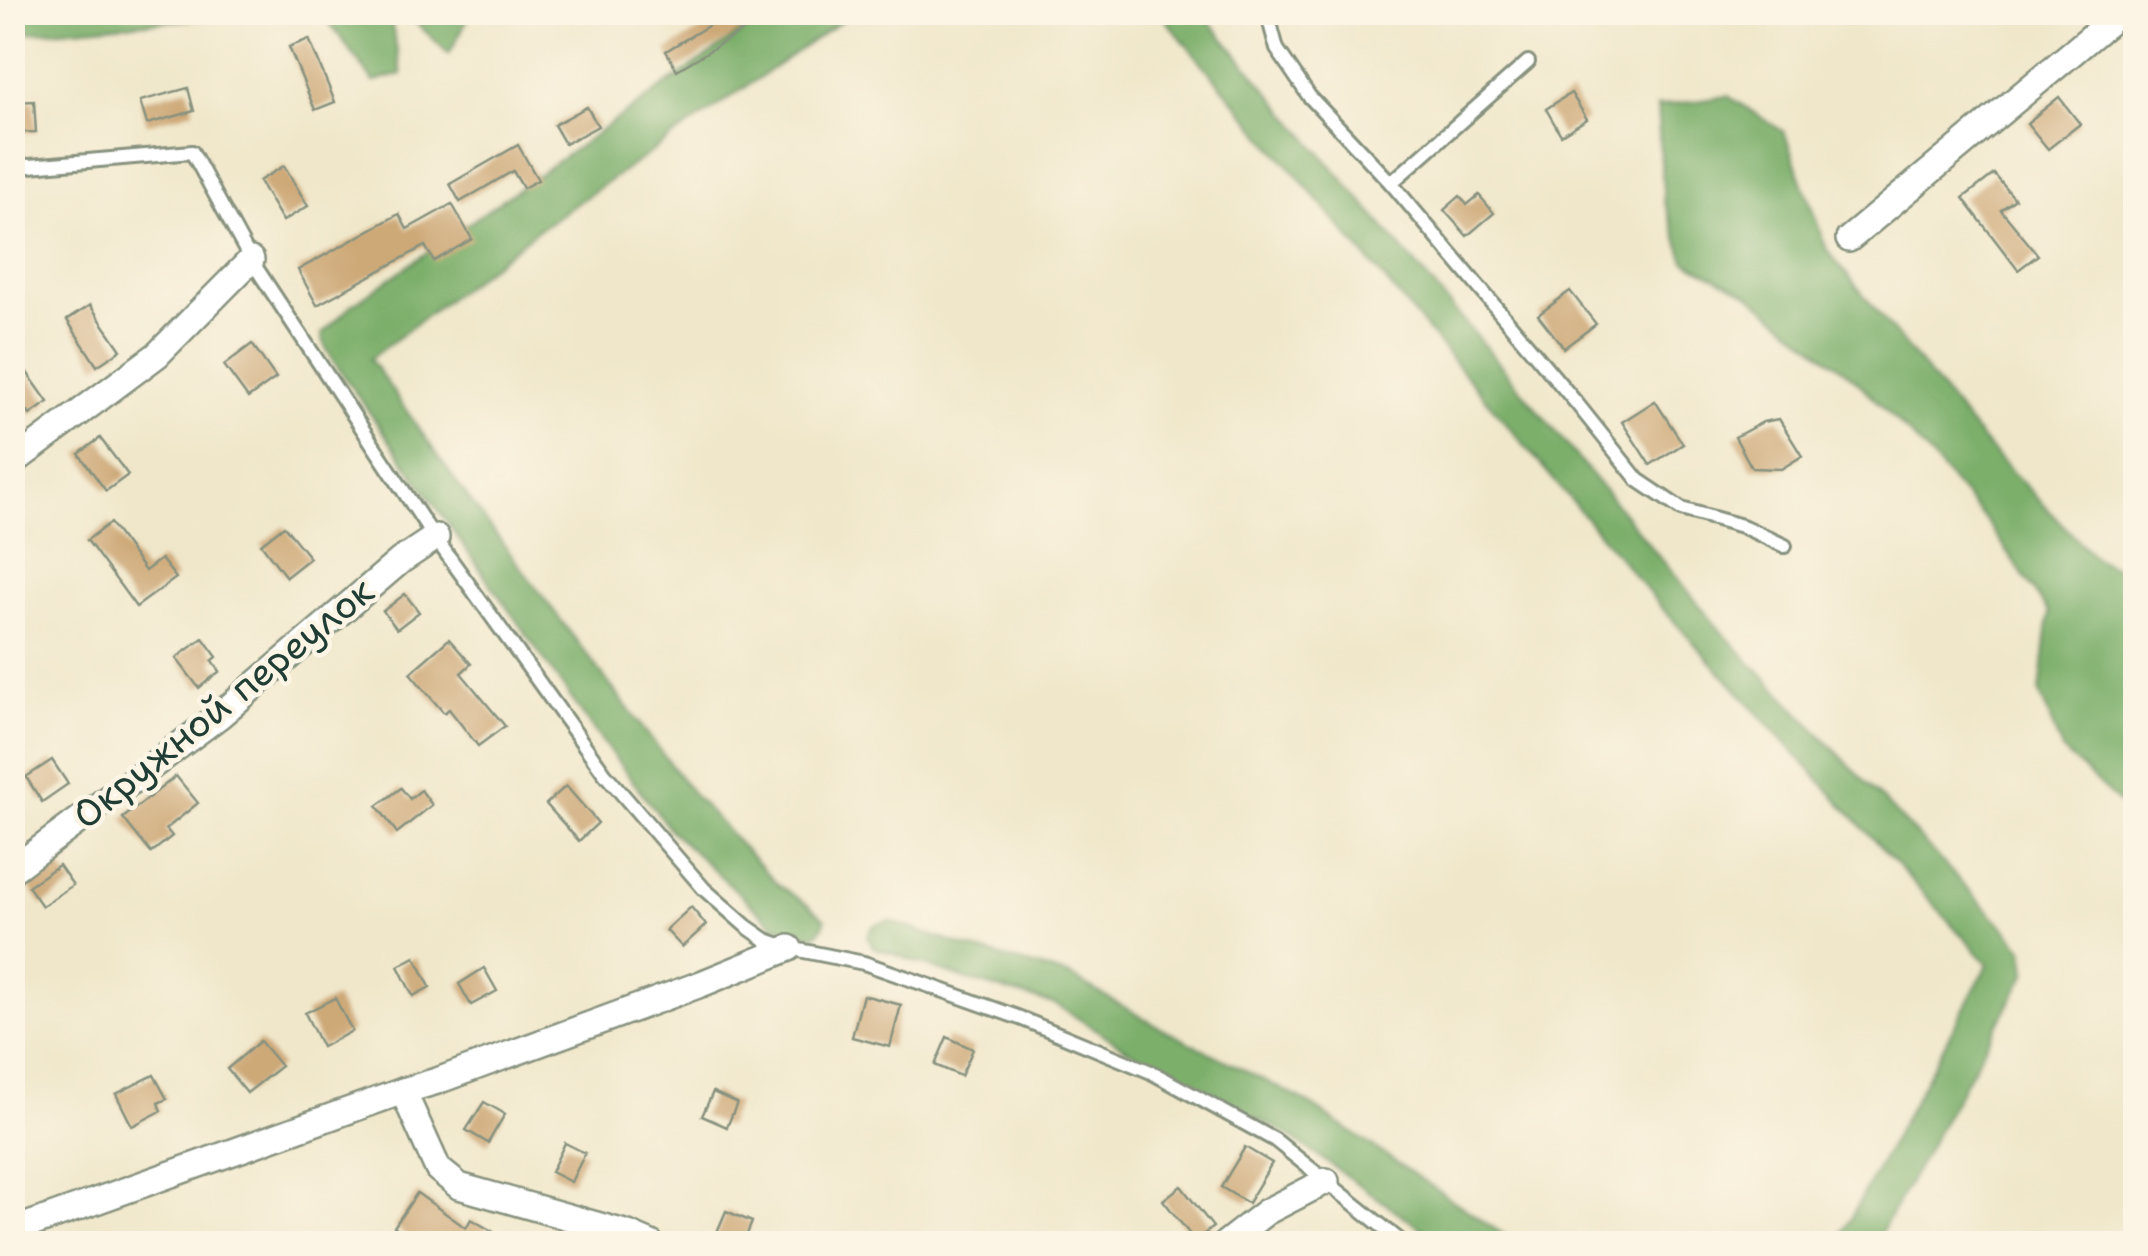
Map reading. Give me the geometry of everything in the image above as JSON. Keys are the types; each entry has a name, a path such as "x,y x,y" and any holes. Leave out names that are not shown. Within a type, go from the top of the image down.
{"street":[{"path":"1848,239 2121,12"},
{"path":"12,463 157,355 251,260"},
{"name":"Окружной переулок","path":"12,870 219,716 386,572 436,537"},
{"path":"12,1231 437,1081 789,948"},
{"path":"404,1091 438,1169 459,1186 628,1234 650,1244"},
{"path":"1226,1244 1266,1212 1326,1181"}],"lane":[{"path":"1267,12 1277,49 1309,96 1391,184 1638,480 1681,509 1742,526 1785,546"},
{"path":"1391,184 1528,62"},
{"path":"12,165 192,152 251,260 333,387 605,774 704,889 746,926 766,940 789,948 864,963 1020,1018 1150,1072 1275,1140 1404,1244"}],"green space":[{"path":"13,12 266,12 266,13 13,34"},
{"path":"322,13 389,13 402,74 374,82"},
{"path":"406,13 471,13 449,54"},
{"path":"769,13 853,13 535,232 370,359 459,486 692,793 778,885 825,919 816,935 775,926 671,831 595,732 334,362 322,334 352,305"},
{"path":"1160,13 1202,13 1721,631 2024,950 2027,972 1875,1243 1837,1243 1988,964 1661,607"},
{"path":"1728,96 1784,132 1827,250 1987,446 2095,558 2135,578 2135,818 2062,750 2040,693 2049,613 1987,522 1924,449 1856,380 1748,294 1685,261 1664,201 1657,107"},
{"path":"890,921 1070,976 1161,1028 1305,1101 1516,1243 1442,1243 1285,1133 1136,1055 1057,1005 873,947 867,936 874,925"}],"building":[{"path":"731,12 774,12 677,70 666,51"},
{"path":"309,39 335,102 315,110 289,47"},
{"path":"188,88 194,111 147,124 140,101"},
{"path":"1571,93 1587,119 1561,135 1546,109"},
{"path":"2059,97 2080,124 2048,149 2027,123"},
{"path":"34,101 36,132 12,133 12,102"},
{"path":"587,107 598,126 565,144 554,125"},
{"path":"518,145 538,180 523,188 513,171 460,202 450,184"},
{"path":"284,166 308,206 283,221 259,181"},
{"path":"1994,174 2015,199 2001,210 2038,255 2018,270 1963,198"},
{"path":"1479,195 1494,213 1467,236 1444,210 1460,196 1467,205"},
{"path":"452,204 472,239 434,261 425,246 317,305 298,270 399,214 407,229"},
{"path":"1570,291 1596,324 1564,348 1538,315"},
{"path":"90,305 121,350 97,366 67,320"},
{"path":"252,344 276,378 248,398 224,365"},
{"path":"24,368 48,402 30,415 12,389 12,376"},
{"path":"1655,401 1683,444 1650,465 1622,422"},
{"path":"1779,419 1802,456 1781,469 1752,468 1735,437 1763,422"},
{"path":"100,438 128,475 106,491 79,454"},
{"path":"110,523 145,571 161,559 176,578 136,607 87,540"},
{"path":"284,526 310,558 286,577 261,544"},
{"path":"405,594 419,612 397,629 383,611"},
{"path":"203,638 217,657 212,661 220,671 199,688 176,658"},
{"path":"449,639 471,664 461,673 505,726 478,746 449,709 444,713 410,673"},
{"path":"52,760 68,784 42,802 26,777"},
{"path":"176,776 198,803 166,829 172,836 151,853 123,818"},
{"path":"566,786 598,823 579,841 546,804"},
{"path":"401,788 410,799 421,790 432,805 397,833 377,806"},
{"path":"59,865 73,885 42,906 28,886"},
{"path":"691,907 706,925 682,947 666,930"},
{"path":"415,957 430,987 413,996 398,966"},
{"path":"484,968 497,991 471,1005 459,984"},
{"path":"863,995 901,1005 890,1047 852,1037"},
{"path":"335,998 352,1031 322,1047 305,1013"},
{"path":"947,1037 973,1049 961,1076 935,1065"},
{"path":"260,1041 281,1066 247,1093 227,1069"},
{"path":"154,1075 167,1099 158,1103 161,1111 132,1126 116,1094"},
{"path":"713,1092 737,1103 727,1127 702,1116"},
{"path":"484,1102 505,1114 488,1143 466,1130"},
{"path":"565,1143 585,1153 571,1182 551,1172"},
{"path":"1245,1147 1272,1163 1248,1203 1221,1187"},
{"path":"1181,1186 1213,1227 1195,1241 1163,1200"},
{"path":"417,1193 466,1228 471,1219 514,1244 418,1244 394,1227"},
{"path":"726,1211 752,1222 743,1244 712,1244"}]}
